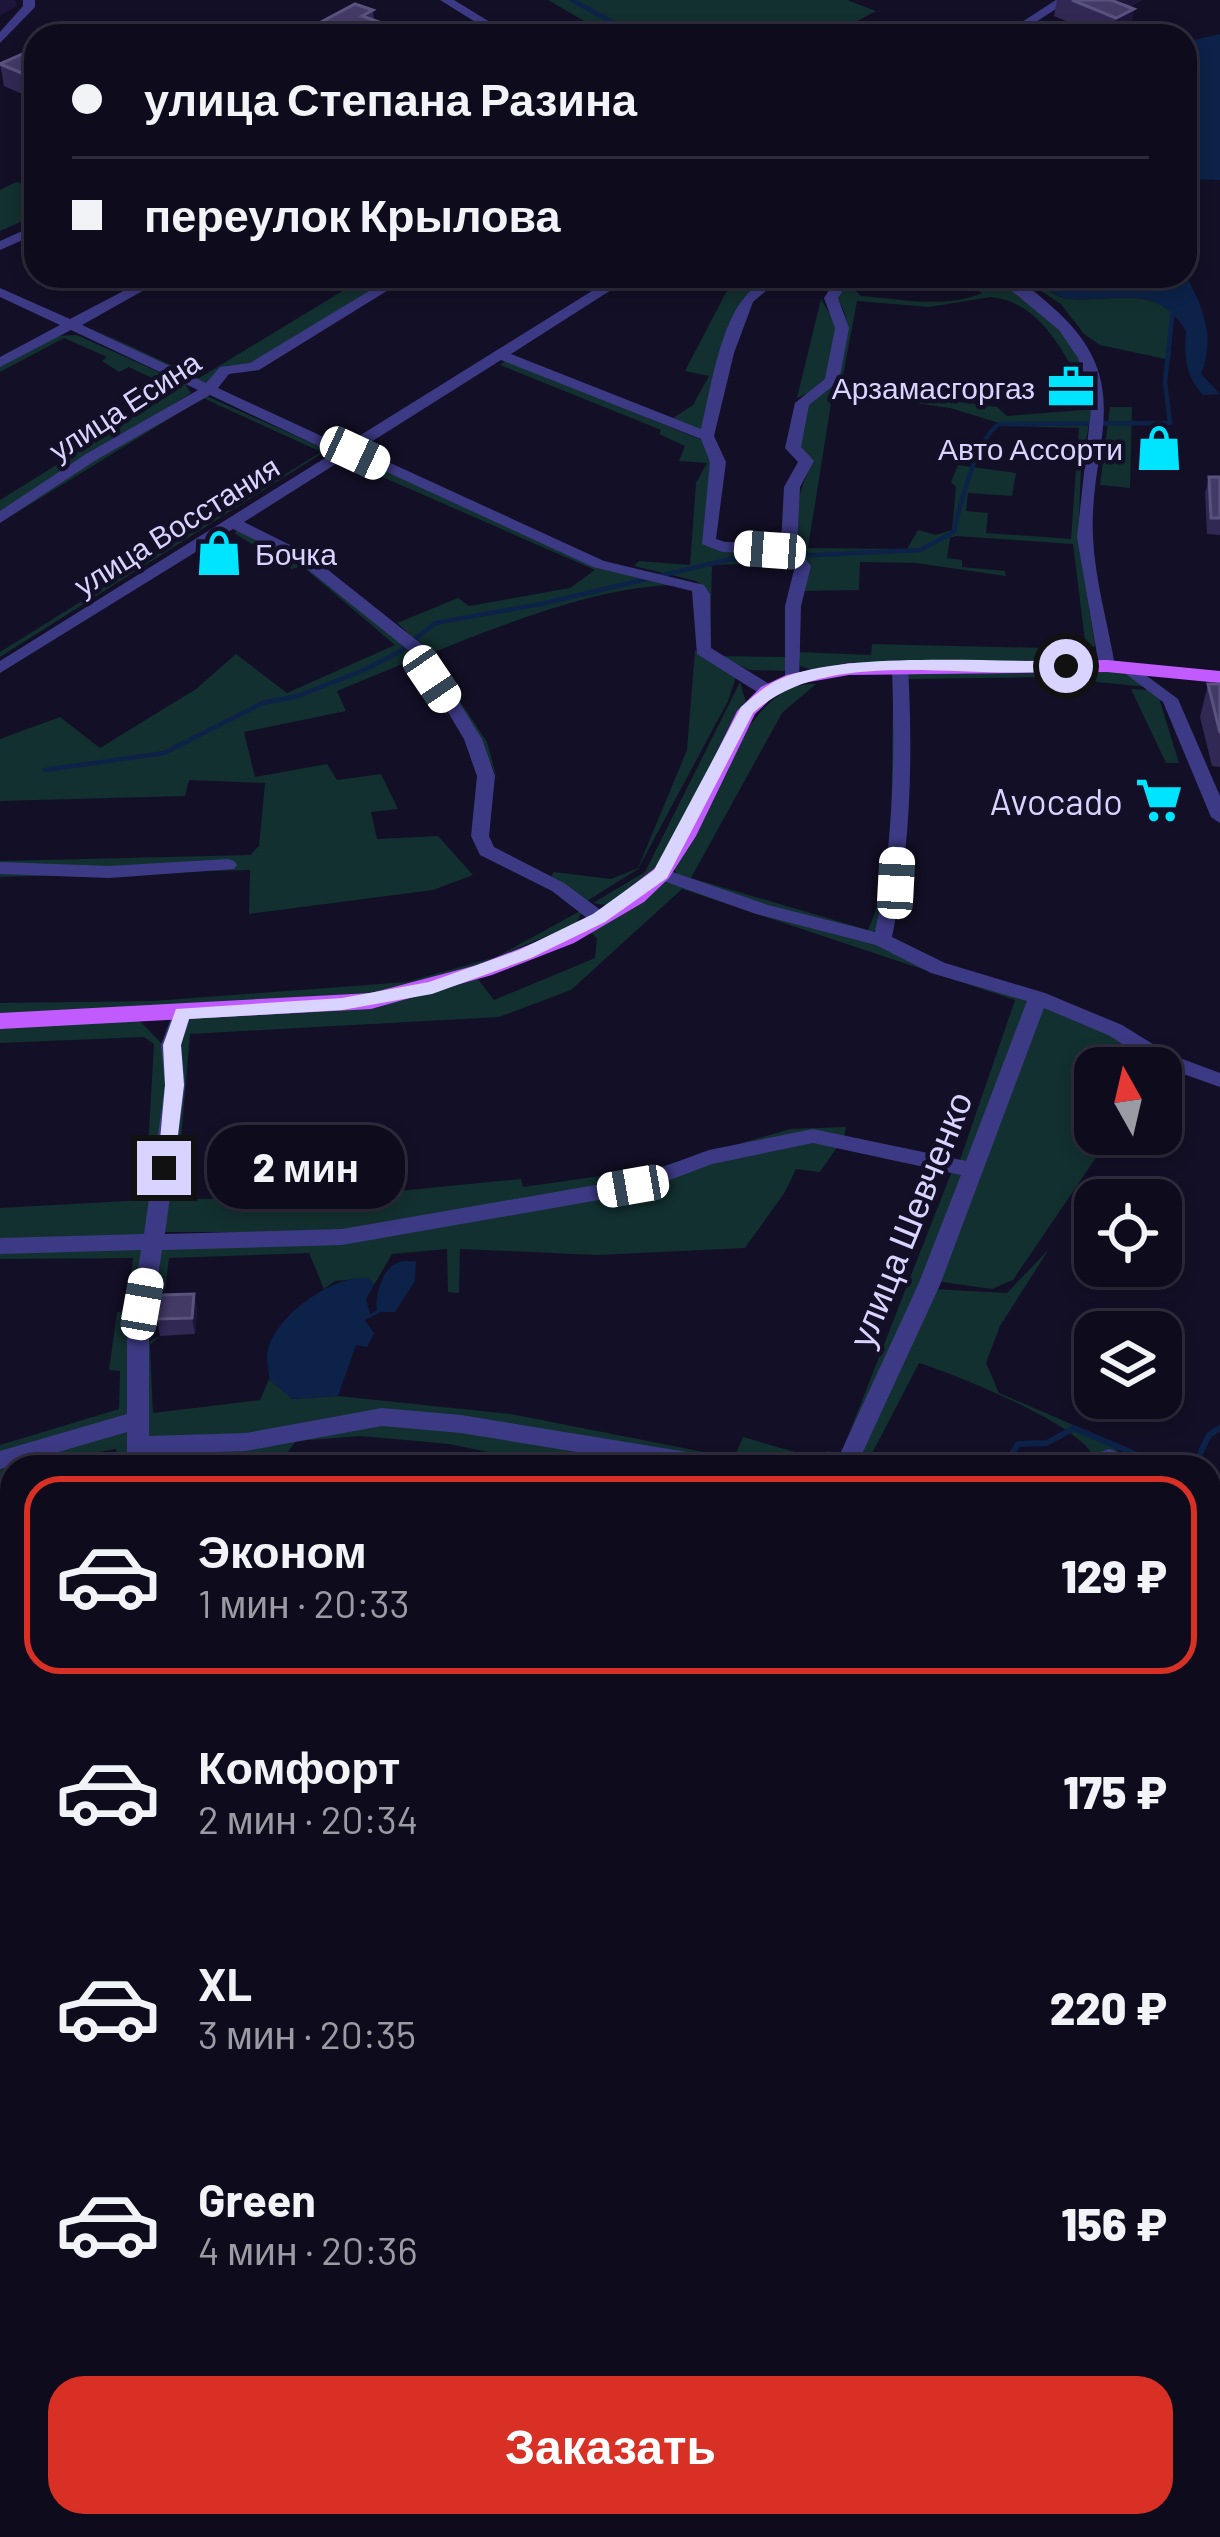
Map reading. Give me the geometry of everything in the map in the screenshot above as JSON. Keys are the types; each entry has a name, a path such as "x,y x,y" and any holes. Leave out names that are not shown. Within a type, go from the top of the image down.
{"main road":[{"path":"0,1021 312,1007 432,988 525,954 599,918 661,874 678,849 734,732 768,691 794,679 849,669 900,667 1118,666 1220,677"}],"street":[{"path":"0,40 29,7 29,0"},
{"path":"446,0 487,24"},
{"path":"1025,24 1064,0"},
{"path":"0,363 140,288"},
{"name":"улица Есина","path":"0,518 91,457 207,391 226,370 254,367 384,288"},
{"name":"улица Восстания","path":"0,668 607,288"},
{"path":"761,288 747,299 727,353 706,436 718,462 708,541 722,547 789,549"},
{"path":"794,679 793,606 803,566 789,549 792,487 806,461 793,448 802,403 832,381 844,334 840,309 831,298 837,288"},
{"path":"1019,288 1057,314 1095,384 1099,400 1085,537 1118,666 1170,700 1220,817"},
{"path":"0,292 207,391 599,564 689,584 702,594 703,650 768,691"},
{"path":"501,355 706,436"},
{"path":"231,522 302,557 419,651 473,739 486,776 480,836 486,850 558,887 599,918"},
{"path":"882,940 896,883 904,748 900,667"},
{"path":"1170,700 1196,674"},
{"path":"0,868 110,872 228,865"},
{"path":"661,874 781,915 882,940 938,968 1039,998 1115,1030 1162,1059 1220,1080"},
{"name":"улица Шевченко","path":"850,1455 928,1285 1039,998"},
{"path":"138,1455 138,1337 175,1085 172,1045 182,1013"},
{"path":"0,1246 342,1237 633,1186 709,1156 813,1136 973,1170"},
{"path":"146,1455 382,1417 461,1424 629,1455"},
{"path":"17,1455 137,1420"}],"green space":[{"path":"548,0 847,0 876,11 852,24 589,24"},
{"path":"16,182 24,184 24,220 0,231 0,190"},
{"path":"347,288 380,288 252,364 218,370 205,385 85,325 199,378"},
{"path":"728,288 756,288 742,299 702,432 514,357 673,418 693,405 709,376 685,371"},
{"path":"843,288 854,288 861,296 938,302 982,293 974,288 1013,288 1031,299 1067,338 1086,372 1093,402 1081,469 1078,539 1095,645 1084,659 815,671 800,666 798,652 871,655 872,644 1086,649 1073,544 956,536 950,538 947,558 962,560 962,567 1005,571 1006,576 916,563 860,562 859,590 800,591 796,513 810,468 798,446 805,403 836,382 847,329 837,298","holes":["991,297 1033,315 1062,351 1078,378 1080,388 1072,390 1083,410 1007,416 997,407 841,386 857,301 929,307","833,391 950,408 1009,426 1079,428 1071,539 986,533 988,513 966,511 968,493 1012,496 1016,473 958,465 951,482 956,487 952,530 936,535 918,530 907,549 808,548"]},
{"path":"1036,288 1047,288 1063,298 1137,298 1162,305 1174,312 1170,360 1100,345 1084,334 1061,304"},
{"path":"821,299 841,333 823,387 797,398"},
{"path":"77,335 185,384 191,393 0,514 0,500 177,390 129,367 119,372 102,361 107,357 64,338 0,372 0,366 56,336"},
{"path":"506,360 709,443 714,462 703,542 720,550 787,554 795,557 800,566 790,606 789,671 749,670 720,656 787,657 788,592 796,579 796,562 712,565 710,648 707,590 696,581 634,566 639,561 690,565 696,483 707,463 679,461 685,446 659,434 661,430 500,365"},
{"path":"204,395 327,450 0,657 0,652 321,452 203,398 0,523 95,458"},
{"path":"1110,407 1132,407 1130,488 1100,485"},
{"path":"354,456 547,545 686,585 589,598 429,654 487,742 497,779 484,749 425,655 397,623 458,598 469,606 570,588 595,570 346,461"},
{"path":"240,529 299,560 413,652 450,719 405,663 337,691 346,711 244,732 255,777 327,764 337,780 381,774 398,809 371,812 377,839 438,836 473,875 433,890 249,914 250,870 0,877 0,871 110,870 0,866 0,861 250,855 259,846 265,783 189,780 185,796 0,801 0,739 60,717 100,748 196,689 236,654 287,693 395,645 302,566 292,569 234,533"},
{"path":"695,650 736,677 728,701 638,869 587,901 551,876 554,872 611,879 638,868 687,750"},
{"path":"1124,671 1147,687 1049,677 907,679 906,674"},
{"path":"740,682 747,706 656,868 611,906 593,903 645,872"},
{"path":"894,683 899,725 894,839 887,904 877,929 869,934 762,906 678,876 674,869 748,728 768,704 791,689 816,684 782,713 691,878 868,930 889,842"},
{"path":"1131,689 1152,690 1159,698 1179,763 1166,763"},
{"path":"662,881 879,942 1033,1000 922,1284 841,1455 825,1455 827,1451 841,1454 952,1171 838,1146 820,1172 796,1169 745,1248 597,1255 460,1249 459,1293 448,1292 447,1249 392,1254 374,1285 368,1278 335,1281 324,1289 309,1253 169,1258 165,1290 152,1291 162,1248 343,1241 631,1183 342,1232 165,1232 179,1044 190,1019 375,1005 477,978 494,1000 595,958 597,938 589,931","holes":["682,889 1015,1000 959,1163 844,1137 846,1127 790,1129 657,1168 523,1187 521,1179 327,1198 176,1199 190,1034 499,1017 571,990"]},
{"path":"582,910 577,923 460,973 385,992 0,1016 0,1003 153,1001 406,982 496,957"},
{"path":"1042,1003 1137,1047 1074,1047 1074,1155 1098,1155 1081,1179 1074,1179 1074,1190 1013,1280 992,1289 935,1281"},
{"path":"139,1020 165,1047 167,1086 144,1238 0,1243 0,1208 145,1200 154,1044 144,1037 0,1043 0,1026"},
{"path":"1049,1249 1000,1326 986,1363 999,1393 1099,1436 1123,1455 1089,1455 1078,1439 1036,1413 919,1363 871,1455 856,1455 932,1289 1007,1293"},
{"path":"0,1250 141,1250 130,1411 124,1417 0,1453 0,1445 119,1409 120,1371 109,1370 117,1312 127,1311 133,1258 0,1259"},
{"path":"160,1336 150,1345 153,1413 260,1400 269,1379 292,1399 338,1396 511,1414 719,1455 666,1455 383,1414 245,1438 145,1436 143,1344"},
{"path":"383,1419 618,1455 503,1455 449,1444 361,1436 296,1441 286,1455 146,1453"},
{"path":"131,1430 131,1455 117,1455 116,1449 37,1455"},
{"path":"743,1437 806,1455 735,1455"}],"water":[{"path":"1220,34 1220,180 1197,179 1197,39"},
{"path":"1046,288 1192,288 1207,335 1201,374 1220,394 1203,395 1197,388 1187,365 1186,331 1162,306 1135,298 1066,298"},
{"path":"416,1261 415,1281 395,1312 381,1312 365,1320 374,1333 367,1347 356,1345 338,1396 292,1399 269,1379 267,1352 295,1310 339,1283 368,1278 374,1285 366,1299 370,1314 377,1310 380,1285 390,1267"}],"building":[{"path":"1072,0 1111,0 1134,9 1116,18"},
{"path":"355,4 373,10 362,16 384,24 332,24 323,21"},
{"path":"24,53 24,74 0,64"},
{"path":"1209,477 1220,477 1220,518 1211,518"},
{"path":"1208,684 1220,684 1220,733"},
{"path":"194,1294 192,1318 157,1319 159,1295"}],"waterway":[{"path":"572,0 615,24"},
{"path":"45,770 164,753 263,703 298,696 364,670 399,652 435,623 541,604 731,559 920,550 954,532 976,458 999,424 1170,423 1165,382 1173,308"},
{"path":"1011,1455 1018,1444 1047,1443 1074,1428 1137,1455"},
{"path":"1199,1455 1209,1435 1220,1428"}],"place":[{"name":"Арзамасгоргаз","path":"1071,387"},
{"name":"Авто Ассорти","path":"1159,448"},
{"name":"Бочка","path":"219,553"},
{"name":"Avocado","path":"1159,800"}],"route":[{"path":"164,1168 175,1085 172,1045 182,1013 342,1004 432,988 525,954 599,918 661,874 747,711 768,691 794,679 849,669 1066,666"}]}
